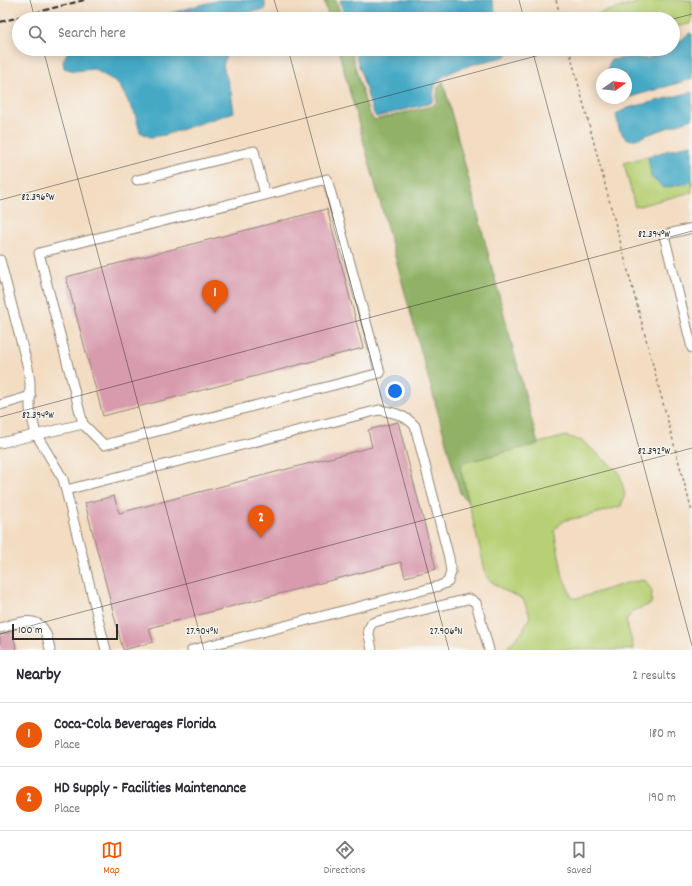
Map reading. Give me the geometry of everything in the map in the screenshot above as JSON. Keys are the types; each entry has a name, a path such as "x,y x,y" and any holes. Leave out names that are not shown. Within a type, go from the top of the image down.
{"street":[{"path":"137,180 254,151 265,195"},
{"path":"327,179 380,373 104,445 83,424 40,253 327,179"},
{"path":"692,228 664,235 692,348"},
{"path":"0,260 28,368 31,396 30,409 38,433 63,479 106,650"},
{"path":"0,405 31,396"},
{"path":"66,490 379,410 406,417 415,426 449,558 451,572 448,582 439,586 192,650"},
{"path":"0,443 38,433 83,424"},
{"path":"372,650 368,630 372,623 468,599 476,603 489,650"},
{"path":"0,628 29,621 35,622 45,631 50,650"}],"path":[{"path":"556,0 559,12"},
{"path":"571,56 692,512"}],"green space":[{"path":"324,0 336,0 340,12 327,12"},
{"path":"648,0 692,0 692,23 680,26 680,12 604,12"},
{"path":"340,56 352,56 368,111 374,120 432,106 436,103 438,87 443,81 538,444 466,462 460,467 469,503 460,493"},
{"path":"648,156 652,177 664,188 692,182 692,192 635,207 624,163"},
{"path":"566,436 582,441 619,472 625,494 621,506 588,516 566,520 554,530 563,577 572,598 579,598 630,582 645,580 652,591 651,604 633,611 626,620 634,650 508,650 509,645 523,631 530,616 523,599 503,590 487,578 460,467 466,462"}],"water":[{"path":"219,0 264,0 265,2 265,10 250,12 175,12"},
{"path":"340,0 492,0 495,12 343,12"},
{"path":"690,33 692,34 692,79 632,97 632,68 608,68 610,60 635,57 646,59 654,56 680,56 680,40"},
{"path":"66,56 226,56 223,66 231,92 234,112 165,135 150,137 140,132 135,114 118,83 94,69 74,71 64,68 63,61"},
{"path":"356,56 506,56 455,70 446,75 439,80 435,86 433,101 431,103 376,117 372,110"},
{"path":"692,92 692,119 633,140 626,139 619,129 616,114 628,108"},
{"path":"692,144 692,182 664,188 651,177 648,156"}],"building":[{"path":"327,209 363,348 103,416 66,277"},
{"path":"398,422 436,569 405,577 401,562 149,628 153,642 123,650 85,503 114,496 119,513 372,447 368,430"},
{"path":"12,632 17,650 0,650 0,635"}],"railway":[{"path":"38,12 84,0"},
{"path":"0,22 12,19"}],"place":[{"name":"Coca-Cola Beverages Florida","path":"215,313"},
{"name":"HD Supply - Facilities Maintenance","path":"261,538"}]}
